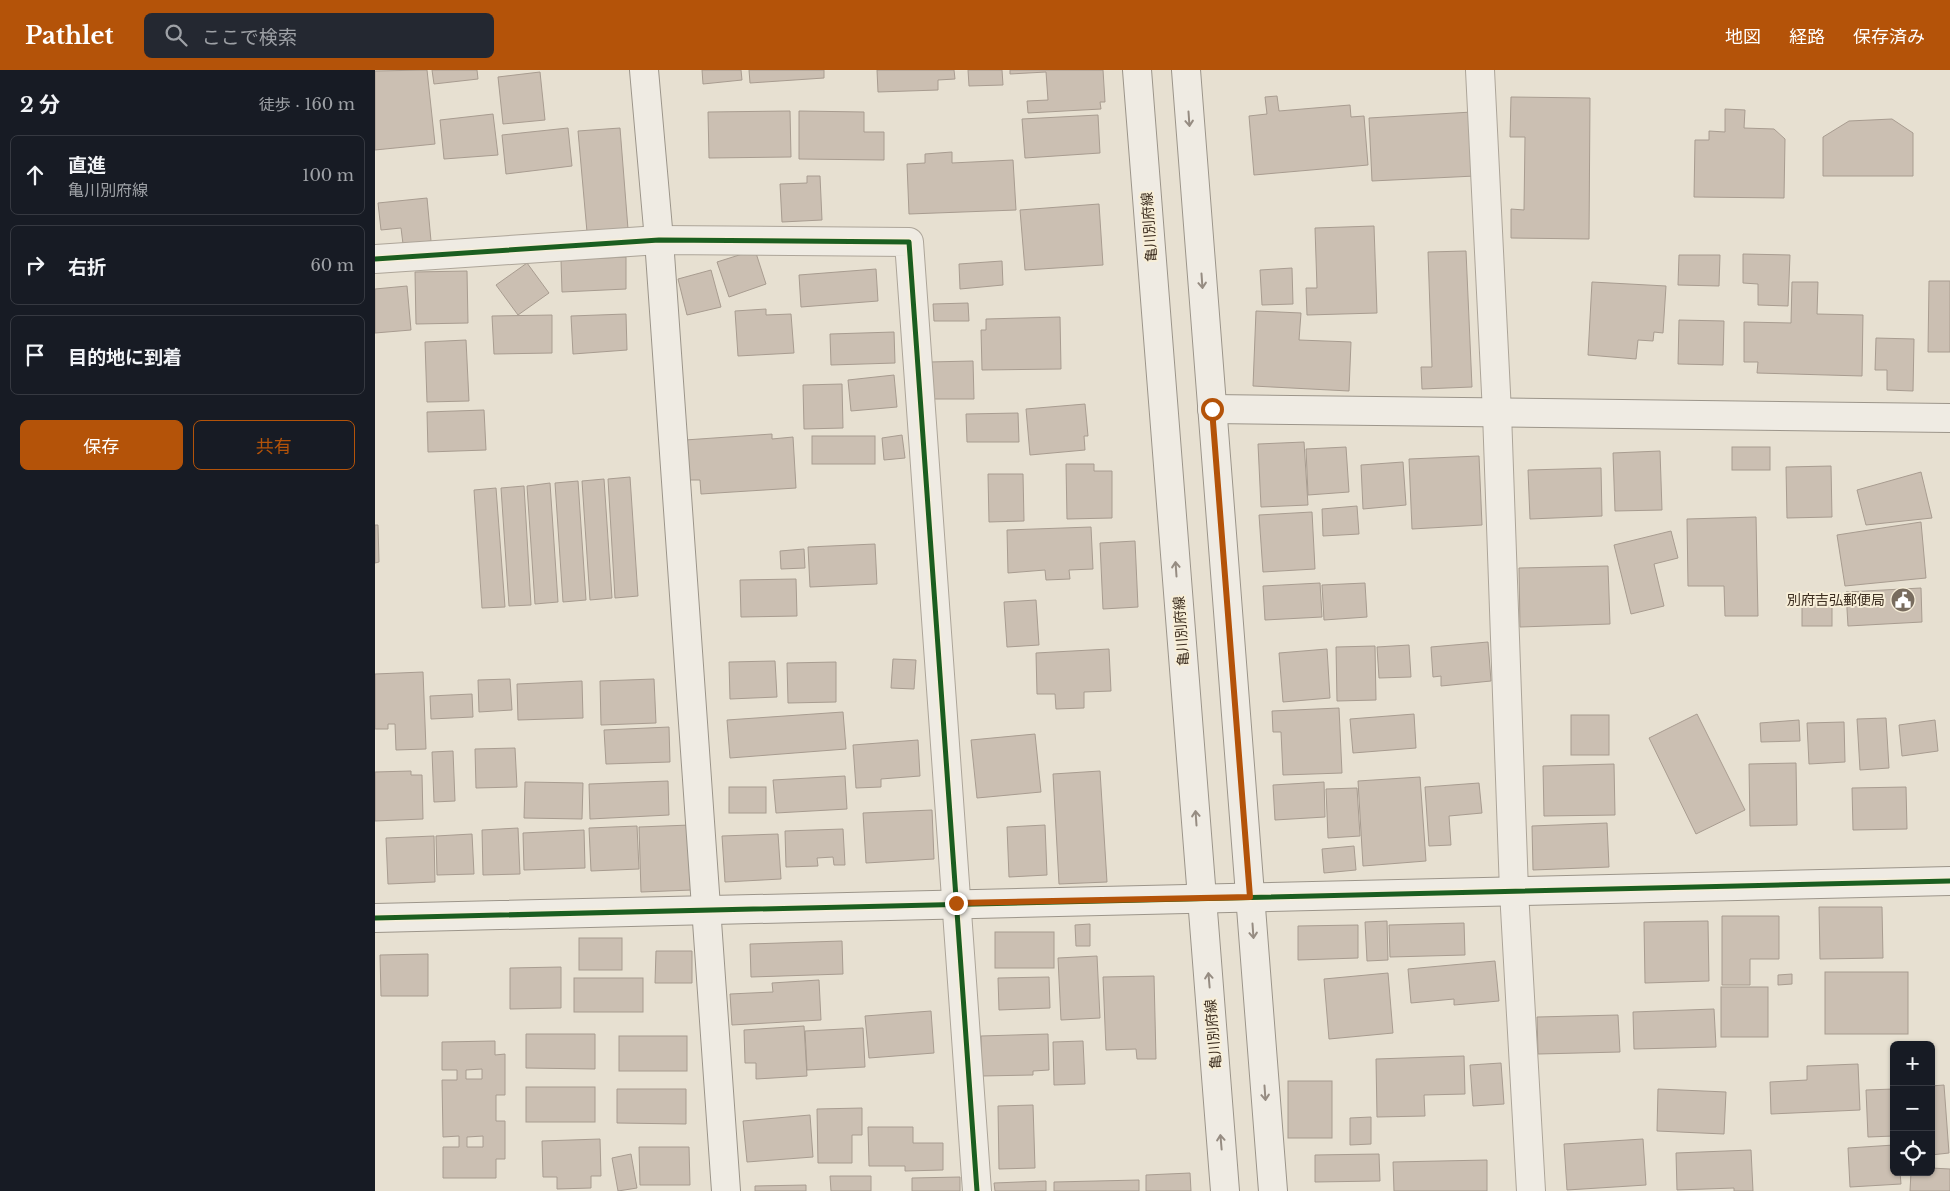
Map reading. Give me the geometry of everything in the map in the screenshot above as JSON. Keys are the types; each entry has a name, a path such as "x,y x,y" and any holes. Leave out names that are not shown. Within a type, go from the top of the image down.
{"street":[{"path":"644,70 659,240 726,1191"},
{"name":"亀川別府線","path":"1137,70 1225,1191"},
{"path":"1186,70 1273,1191"},
{"path":"1480,70 1497,413 1515,891 1531,1191"},
{"path":"375,259 659,240 909,242 977,1191"},
{"path":"1212,409 1950,418"},
{"path":"375,918 1950,881"}],"building":[{"path":"427,70 435,144 375,150 375,71"},
{"path":"432,70 477,70 478,79 434,84"},
{"path":"702,70 741,70 742,80 703,84"},
{"path":"749,70 824,70 824,78 750,83"},
{"path":"877,70 954,70 955,79 938,80 938,90 878,92"},
{"path":"968,70 1002,70 1003,85 969,86"},
{"path":"1010,70 1103,70 1105,102 1100,102 1101,109 1028,113 1027,101 1048,100 1046,72 1010,74"},
{"path":"540,72 545,120 503,124 498,77"},
{"path":"1277,96 1279,111 1350,105 1351,117 1364,116 1368,165 1254,175 1249,116 1267,114 1265,97"},
{"path":"1511,97 1590,98 1589,239 1511,238 1511,209 1524,210 1525,137 1510,137"},
{"path":"1725,109 1745,110 1744,128 1774,129 1785,139 1784,198 1694,197 1695,140 1709,140 1709,131 1725,132"},
{"path":"790,111 791,157 709,158 708,112"},
{"path":"799,111 864,112 864,132 884,132 884,160 799,159"},
{"path":"1472,112 1475,176 1372,181 1369,118"},
{"path":"493,114 498,155 444,159 440,120"},
{"path":"1098,115 1100,153 1025,158 1022,119"},
{"path":"1892,119 1913,133 1913,176 1823,176 1823,137 1849,121"},
{"path":"568,128 572,166 506,174 502,135"},
{"path":"620,128 628,229 587,232 578,131"},
{"path":"952,152 952,163 1013,160 1016,210 909,214 907,164 925,163 925,154"},
{"path":"807,176 820,176 822,220 782,222 780,184 807,183"},
{"path":"427,198 431,241 403,244 401,228 381,230 378,203"},
{"path":"1099,204 1103,265 1025,270 1020,210"},
{"path":"1374,226 1377,313 1307,315 1306,288 1317,288 1315,228"},
{"path":"755,250 766,284 729,297 717,262"},
{"path":"1466,251 1472,387 1422,389 1421,367 1432,367 1428,252"},
{"path":"1743,254 1790,255 1788,306 1758,305 1758,284 1743,283"},
{"path":"1679,255 1720,255 1719,286 1678,285"},
{"path":"626,257 626,289 562,292 561,260"},
{"path":"1002,261 1003,285 960,289 959,264"},
{"path":"527,263 549,293 518,315 496,285"},
{"path":"1292,268 1293,304 1262,305 1260,270"},
{"path":"876,269 878,301 801,307 799,275"},
{"path":"711,270 721,307 687,315 678,279"},
{"path":"467,271 468,323 416,324 415,272"},
{"path":"1929,281 1950,281 1950,352 1928,352"},
{"path":"1592,282 1666,286 1663,333 1654,332 1653,341 1638,340 1636,359 1588,355"},
{"path":"1792,282 1818,282 1817,314 1863,315 1862,376 1757,373 1758,362 1744,362 1744,322 1791,323"},
{"path":"407,286 411,330 375,333 375,289"},
{"path":"968,303 969,321 934,321 933,304"},
{"path":"766,309 766,315 791,314 794,353 738,356 735,311"},
{"path":"1256,311 1301,313 1299,340 1351,342 1349,391 1253,386"},
{"path":"626,314 627,350 573,354 571,316"},
{"path":"552,315 552,353 494,354 492,316"},
{"path":"1060,317 1061,369 982,370 981,330 986,330 986,319"},
{"path":"1679,320 1724,321 1723,365 1678,364"},
{"path":"894,332 895,363 831,365 830,334"},
{"path":"1876,338 1914,339 1913,391 1887,390 1887,370 1875,370"},
{"path":"466,340 469,401 427,402 425,342"},
{"path":"973,361 974,399 930,399 929,362"},
{"path":"894,375 897,407 851,411 848,380"},
{"path":"842,384 843,428 804,429 803,385"},
{"path":"1085,404 1088,436 1084,436 1085,450 1030,455 1026,409"},
{"path":"484,410 486,450 428,452 427,412"},
{"path":"1018,413 1019,442 967,442 966,414"},
{"path":"772,434 772,439 793,437 796,488 701,494 700,480 688,480 685,440"},
{"path":"902,435 905,458 884,460 882,438"},
{"path":"812,436 875,436 875,464 812,464"},
{"path":"1304,442 1308,505 1261,507 1258,444"},
{"path":"1346,447 1349,492 1308,495 1306,449"},
{"path":"1732,447 1770,447 1770,470 1732,470"},
{"path":"1660,451 1662,510 1615,511 1613,453"},
{"path":"1479,456 1482,525 1412,529 1409,459"},
{"path":"1403,462 1406,505 1363,509 1361,465"},
{"path":"1066,464 1094,464 1094,471 1112,471 1112,518 1067,519"},
{"path":"1831,466 1832,517 1787,518 1786,467"},
{"path":"1601,468 1602,516 1530,519 1528,470"},
{"path":"1921,472 1932,518 1866,525 1857,490"},
{"path":"988,474 1023,474 1024,521 989,522"},
{"path":"630,477 638,596 615,598 608,479"},
{"path":"604,479 612,598 590,600 582,481"},
{"path":"578,481 586,600 563,602 555,483"},
{"path":"550,483 558,602 535,604 527,486"},
{"path":"524,486 531,605 509,606 501,488"},
{"path":"496,488 505,607 482,608 474,490"},
{"path":"1357,506 1359,534 1323,536 1322,509"},
{"path":"1312,512 1315,569 1263,572 1259,515"},
{"path":"1756,517 1758,616 1725,616 1724,586 1688,586 1687,519"},
{"path":"1921,522 1926,578 1845,586 1837,535"},
{"path":"375,525 378,525 379,562 375,563"},
{"path":"1091,527 1093,569 1069,570 1070,579 1046,580 1045,570 1008,573 1007,530"},
{"path":"1671,531 1678,558 1654,564 1664,606 1631,614 1614,545"},
{"path":"1135,541 1138,607 1103,609 1100,543"},
{"path":"875,544 877,584 810,587 808,547"},
{"path":"804,549 805,568 781,569 780,551"},
{"path":"1608,566 1610,624 1520,627 1519,568"},
{"path":"796,579 797,616 741,617 740,580"},
{"path":"1320,583 1322,617 1265,620 1263,586"},
{"path":"1365,583 1367,617 1324,620 1322,585"},
{"path":"1921,588 1922,622 1848,626 1846,592"},
{"path":"1036,600 1039,645 1007,647 1004,602"},
{"path":"1802,605 1832,605 1832,626 1802,626"},
{"path":"1488,642 1491,681 1441,686 1441,676 1433,677 1431,647"},
{"path":"1409,645 1411,677 1379,678 1377,647"},
{"path":"1375,646 1376,700 1337,701 1336,647"},
{"path":"1109,649 1111,691 1084,692 1084,708 1056,709 1055,694 1037,694 1036,653"},
{"path":"1327,649 1330,698 1283,702 1279,653"},
{"path":"893,659 916,660 914,689 891,688"},
{"path":"775,661 777,697 730,699 729,662"},
{"path":"836,662 836,702 788,703 787,663"},
{"path":"423,672 426,749 396,750 395,724 388,724 388,729 375,729 375,674"},
{"path":"510,679 512,710 479,712 478,680"},
{"path":"654,679 656,723 601,725 600,681"},
{"path":"582,681 583,718 518,720 517,684"},
{"path":"472,694 473,717 431,719 430,696"},
{"path":"1339,708 1342,773 1283,775 1281,732 1273,732 1272,711"},
{"path":"843,712 846,749 730,758 727,720"},
{"path":"1414,714 1416,748 1353,753 1350,719"},
{"path":"1697,714 1745,810 1696,834 1649,738"},
{"path":"1571,715 1609,715 1609,755 1571,755"},
{"path":"1886,718 1889,768 1860,770 1857,719"},
{"path":"1799,720 1800,741 1761,742 1760,723"},
{"path":"1935,720 1938,751 1902,756 1899,725"},
{"path":"1844,722 1845,762 1809,764 1807,723"},
{"path":"669,727 670,762 606,764 604,730"},
{"path":"1035,734 1041,792 977,798 971,740"},
{"path":"918,740 920,776 881,779 881,787 856,788 853,745"},
{"path":"515,748 517,787 476,788 475,749"},
{"path":"453,751 455,801 434,802 432,752"},
{"path":"1796,763 1797,825 1750,826 1749,764"},
{"path":"1614,764 1615,815 1544,816 1543,766"},
{"path":"411,771 411,775 422,775 423,819 375,821 375,772"},
{"path":"1100,771 1107,882 1059,884 1053,774"},
{"path":"845,776 847,809 776,813 773,780"},
{"path":"1420,777 1426,861 1363,866 1358,781"},
{"path":"668,781 669,815 590,819 589,784"},
{"path":"525,782 583,783 582,819 524,818"},
{"path":"1324,782 1325,817 1275,820 1273,785"},
{"path":"1479,783 1482,813 1449,816 1451,845 1429,846 1425,787"},
{"path":"729,787 766,787 766,813 729,813"},
{"path":"1906,787 1907,829 1853,830 1852,788"},
{"path":"1357,788 1360,836 1328,838 1326,789"},
{"path":"932,810 934,859 866,863 863,813"},
{"path":"1607,823 1609,867 1533,870 1532,826"},
{"path":"690,825 692,890 641,892 639,827"},
{"path":"1045,825 1047,875 1009,877 1007,827"},
{"path":"637,826 639,869 591,871 589,828"},
{"path":"518,828 520,874 483,875 482,830"},
{"path":"843,829 845,865 834,865 833,857 817,858 818,866 786,867 785,831"},
{"path":"584,830 585,868 524,870 523,833"},
{"path":"472,834 474,874 437,875 436,836"},
{"path":"778,834 781,879 725,882 722,836"},
{"path":"434,836 435,882 388,884 386,838"},
{"path":"1354,846 1356,870 1324,873 1322,849"},
{"path":"1819,907 1882,907 1883,958 1820,959"},
{"path":"1722,916 1779,916 1779,959 1750,959 1750,985 1722,985"},
{"path":"1387,921 1388,960 1367,961 1365,922"},
{"path":"1708,921 1709,981 1645,983 1644,922"},
{"path":"1464,923 1465,955 1390,957 1389,925"},
{"path":"1090,924 1090,946 1076,946 1075,925"},
{"path":"1358,925 1358,958 1298,960 1298,926"},
{"path":"995,932 1054,932 1054,968 995,968"},
{"path":"579,938 622,938 622,970 579,970"},
{"path":"842,941 843,974 751,977 750,944"},
{"path":"656,951 692,951 692,983 655,983"},
{"path":"428,954 428,996 381,996 380,955"},
{"path":"1097,956 1100,1018 1061,1020 1058,958"},
{"path":"1495,961 1499,1001 1454,1005 1454,999 1411,1003 1408,969"},
{"path":"561,967 561,1008 510,1009 510,968"},
{"path":"1825,972 1908,972 1908,1034 1825,1034"},
{"path":"1388,973 1393,1033 1329,1039 1324,979"},
{"path":"1792,974 1792,984 1778,985 1778,975"},
{"path":"1154,976 1156,1059 1137,1059 1136,1049 1106,1050 1103,977"},
{"path":"1049,977 1050,1008 999,1010 998,978"},
{"path":"574,978 643,978 643,1012 574,1012"},
{"path":"819,980 821,1020 732,1025 730,994 773,992 772,983"},
{"path":"1721,987 1768,987 1768,1037 1721,1037"},
{"path":"1714,1009 1716,1047 1634,1049 1633,1012"},
{"path":"931,1011 934,1053 869,1058 865,1016"},
{"path":"1618,1015 1620,1052 1538,1054 1537,1017"},
{"path":"804,1026 807,1076 756,1079 756,1063 745,1063 744,1030"},
{"path":"863,1028 865,1067 807,1070 805,1031"},
{"path":"526,1034 595,1034 595,1069 526,1068"},
{"path":"1048,1034 1049,1070 1033,1071 1033,1075 982,1076 981,1036"},
{"path":"619,1036 687,1036 687,1071 619,1071"},
{"path":"495,1041 495,1055 505,1054 505,1095 496,1095 496,1121 505,1121 505,1159 496,1159 496,1178 443,1178 443,1147 459,1147 459,1136 443,1137 442,1080 457,1080 457,1070 442,1070 442,1042","holes":["482,1069 482,1079 466,1079 466,1070","483,1136 483,1147 467,1147 467,1137"]},
{"path":"1083,1041 1085,1084 1054,1085 1053,1042"},
{"path":"1464,1056 1465,1094 1424,1095 1425,1116 1377,1117 1376,1059"},
{"path":"1501,1063 1504,1104 1473,1106 1470,1065"},
{"path":"1858,1064 1860,1110 1771,1114 1770,1082 1807,1080 1807,1066"},
{"path":"1288,1081 1332,1081 1332,1138 1288,1138"},
{"path":"1944,1085 1949,1153 1935,1155 1935,1086"},
{"path":"526,1087 595,1087 595,1122 526,1122"},
{"path":"617,1089 686,1089 686,1124 617,1123"},
{"path":"1658,1089 1726,1092 1724,1134 1657,1131"},
{"path":"1890,1089 1890,1136 1868,1137 1866,1090"},
{"path":"1033,1105 1035,1168 999,1169 998,1106"},
{"path":"862,1108 862,1135 852,1135 852,1163 818,1163 817,1109"},
{"path":"810,1115 813,1157 747,1162 743,1121"},
{"path":"1371,1117 1371,1144 1350,1145 1350,1118"},
{"path":"868,1127 913,1127 913,1143 943,1143 943,1170 905,1171 905,1166 869,1166"},
{"path":"600,1139 601,1176 591,1176 591,1188 557,1189 557,1177 543,1177 542,1141"},
{"path":"1643,1139 1646,1185 1567,1190 1564,1144"},
{"path":"1890,1145 1890,1176 1900,1176 1901,1184 1850,1187 1848,1148"},
{"path":"639,1147 689,1147 690,1185 640,1185"},
{"path":"1751,1150 1753,1191 1734,1191 1734,1188 1677,1190 1676,1153"},
{"path":"631,1154 637,1188 618,1191 612,1158"},
{"path":"1379,1154 1380,1181 1315,1182 1315,1155"},
{"path":"1487,1160 1487,1191 1394,1191 1393,1162"},
{"path":"1935,1168 1950,1169 1950,1191 1910,1191 1911,1176 1935,1176"},
{"path":"1190,1173 1191,1191 1146,1191 1146,1175"},
{"path":"830,1176 871,1176 871,1191 831,1191"},
{"path":"960,1177 960,1191 912,1191 912,1178"},
{"path":"1139,1180 1139,1191 1054,1191 1054,1182"},
{"path":"1046,1181 1046,1191 995,1191 994,1183"},
{"path":"806,1185 806,1191 755,1191 755,1186"}],"cycle path":[{"path":"375,259 659,240 909,242 977,1191"},
{"path":"375,918 1950,881"}],"place":[{"name":"別府吉弘郵便局","path":"1903,600"}],"route":[{"path":"956,903 1250,897 1212,409"}]}
